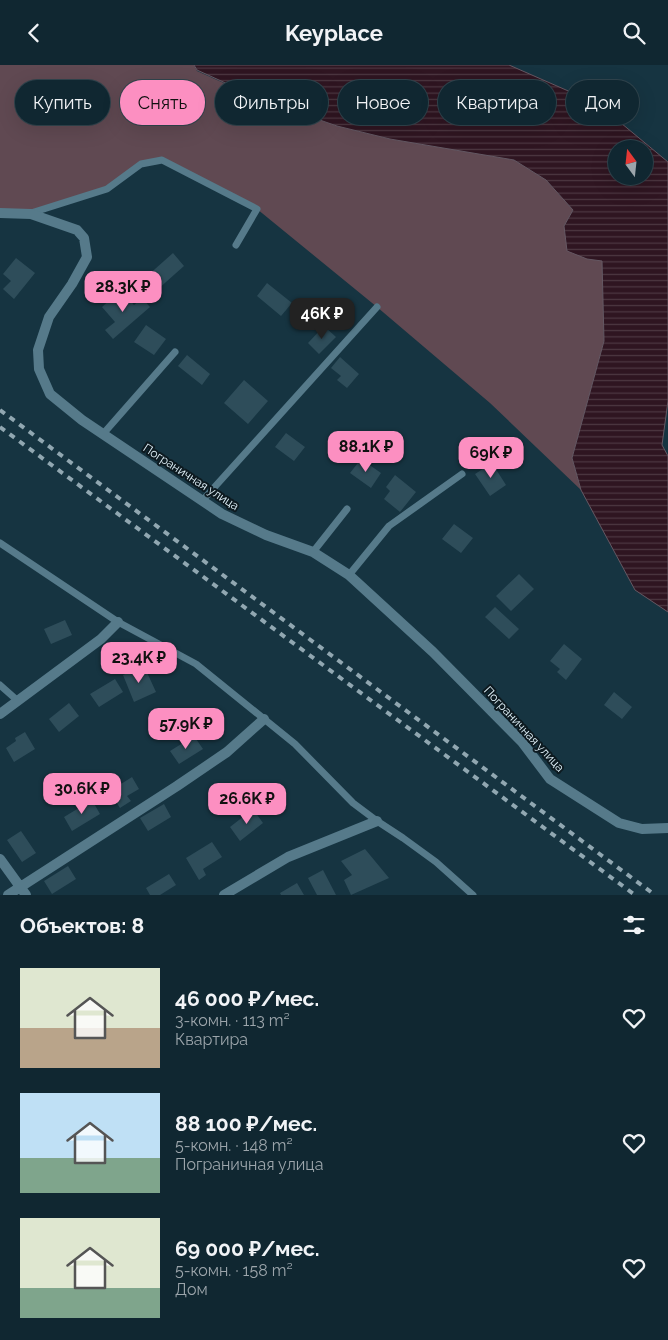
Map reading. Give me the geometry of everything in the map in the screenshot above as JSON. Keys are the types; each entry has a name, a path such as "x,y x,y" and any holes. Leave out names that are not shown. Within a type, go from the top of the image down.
{"street":[{"name":"Пограничная улица","path":"0,213 31,213 77,230 84,238 87,257 72,285 49,317 38,350 39,369 50,393 82,420 222,514 266,535 313,552 348,575 433,652 522,742 550,779 619,823 642,829 668,828"},
{"path":"0,713 101,639 118,622"},
{"path":"8,895 23,891 227,752 264,719"},
{"path":"224,895 288,857 377,821"},
{"path":"0,859 23,891"}],"lane":[{"path":"31,213 107,189 141,164 162,160 258,209 236,245"},
{"path":"202,501 377,307"},
{"path":"103,434 175,353"},
{"path":"348,575 389,526 462,474"},
{"path":"313,552 347,509"},
{"path":"0,543 118,622 196,664 295,744 353,803 436,862 473,895"},
{"path":"0,685 18,701"}],"shaded area":[{"path":"0,65 194,65 197,71 217,80 215,80 215,125 328,125 328,123 390,139 514,160 546,180 573,210 564,226 587,259 602,260 604,341 572,458 581,490 490,403 257,209 162,160 141,164 107,189 31,214 0,213"},
{"path":"194,65 509,65 543,80 438,80 438,125 556,125 556,86 566,90 566,125 623,125 641,140 608,140 608,185 653,185 653,150 668,162 668,401 662,445 668,456 668,612 635,590 581,490 572,458 604,341 602,261 587,259 567,251 564,226 573,210 546,180 514,160 390,139 328,123 328,80 219,80 197,70"}],"building":[{"path":"173,253 184,266 157,290 146,277"},
{"path":"16,258 35,273 14,299 3,289 11,281 3,274"},
{"path":"267,283 292,303 281,316 257,296"},
{"path":"121,290 134,305 142,298 150,307 113,339 105,330 115,322 102,307"},
{"path":"146,325 166,339 154,355 134,342"},
{"path":"324,326 336,337 319,354 308,343"},
{"path":"187,355 210,374 202,385 178,366"},
{"path":"340,357 359,374 347,388 337,380 341,376 331,368"},
{"path":"244,380 268,401 248,424 224,403"},
{"path":"286,433 305,447 294,461 275,447"},
{"path":"361,459 381,473 371,488 350,473"},
{"path":"492,463 506,485 490,496 475,474"},
{"path":"395,475 416,492 400,512 384,499 390,491 386,487"},
{"path":"454,524 473,538 461,553 442,539"},
{"path":"519,574 534,589 511,611 496,596"},
{"path":"495,607 519,629 509,639 485,617"},
{"path":"65,620 72,635 51,644 44,629"},
{"path":"564,644 582,659 566,680 557,672 560,669 550,661"},
{"path":"144,666 156,692 134,702 123,675"},
{"path":"115,679 123,692 99,707 90,694"},
{"path":"614,692 632,707 622,719 604,705"},
{"path":"69,703 79,716 59,732 49,719"},
{"path":"25,732 35,749 14,762 6,748 16,741 15,738"},
{"path":"194,736 203,749 179,764 170,751"},
{"path":"132,777 139,789 127,796 131,801 120,808 106,786 118,778 121,784"},
{"path":"92,800 100,814 72,831 64,817"},
{"path":"164,804 171,817 148,831 140,818"},
{"path":"253,809 263,823 240,841 230,827"},
{"path":"21,831 36,853 22,862 7,840"},
{"path":"212,842 222,857 203,869 206,875 199,880 186,858"},
{"path":"365,849 389,878 351,895 344,880 352,875 341,861"},
{"path":"68,866 76,879 52,894 44,881"},
{"path":"323,870 336,895 317,895 308,878"},
{"path":"169,874 176,885 160,895 150,895 146,888"},
{"path":"297,883 304,895 281,895 280,893"}],"railway":[{"path":"0,410 655,895"},
{"path":"0,427 635,895"}]}
